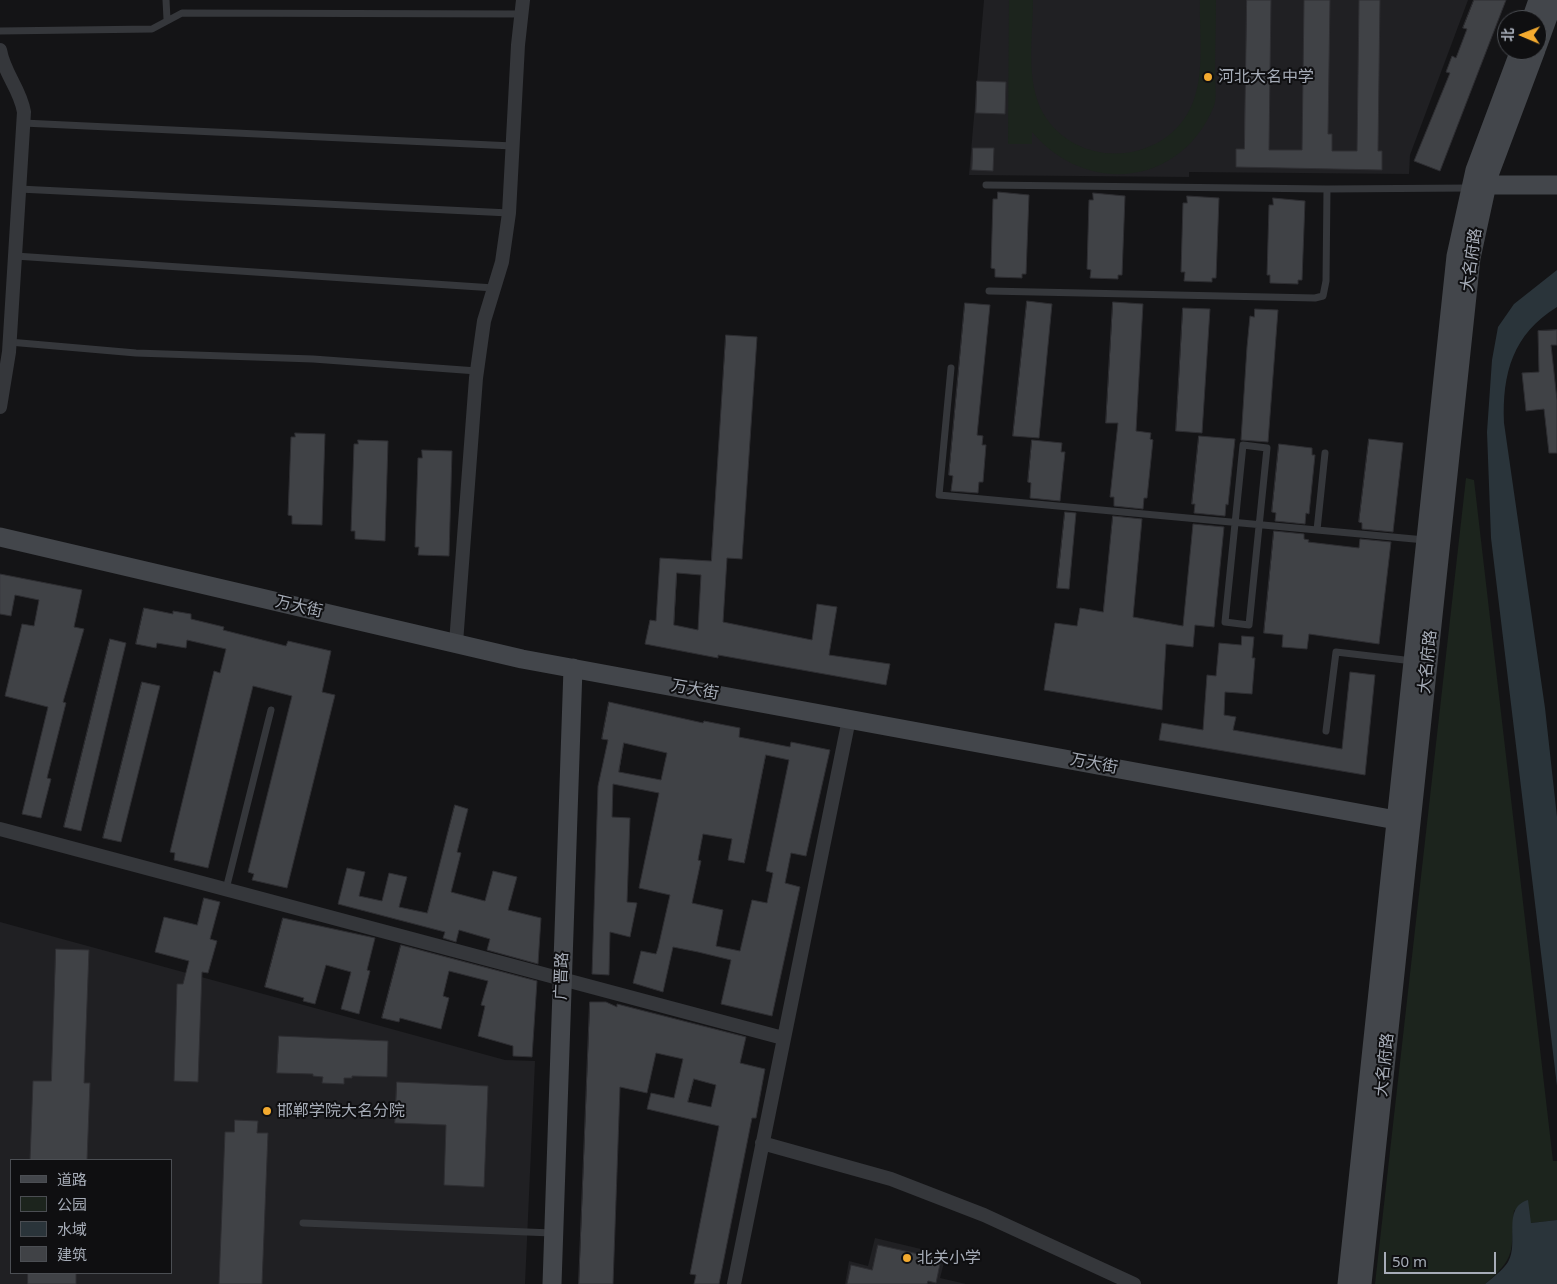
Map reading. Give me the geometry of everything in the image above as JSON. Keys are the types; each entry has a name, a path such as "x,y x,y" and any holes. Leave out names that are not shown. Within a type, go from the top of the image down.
{"street":[{"name":"大名府路","path":"1547,19 1554,0"},
{"path":"456,643 477,371 484,321 502,262 509,213 522,7"},
{"path":"0,50 3,66 21,94 23,123 10,342 0,407"},
{"name":"大名府路","path":"1347,1284 1456,256 1517,60"},
{"name":"大名府路","path":"1362,1284 1478,186 1531,60"},
{"path":"1478,186 1557,185"},
{"name":"万大街","path":"0,537 456,643 573,668 1396,820"},
{"name":"广晋路","path":"552,1284 573,668"},
{"path":"734,1284 849,719"},
{"path":"0,829 783,1038"},
{"path":"762,1143 891,1179 984,1215 1134,1284"}],"lane":[{"path":"166,0 167,19"},
{"path":"0,31 152,29 162,25 167,19 182,13 522,7"},
{"path":"23,123 513,146"},
{"path":"986,185 1328,189 1478,186"},
{"path":"19,189 509,213"},
{"path":"989,290 1315,298 1323,296 1326,281 1328,189"},
{"path":"15,256 494,288"},
{"path":"10,342 136,353 313,359 477,371"},
{"path":"951,368 939,495 1426,541"},
{"path":"1243,445 1267,448 1249,625 1225,622 1235,522 1243,445"},
{"path":"1317,530 1325,453"},
{"path":"1326,731 1336,652 1413,661"},
{"path":"226,890 271,710"},
{"path":"302,1223 554,1233"}],"shaded area":[{"name":"河北大名中学","path":"984,0 1468,0 1410,155 1409,174 1189,172 1189,177 969,175"},
{"name":"邯郸学院大名分院","path":"0,922 505,1060 535,1061 525,1284 0,1284"},
{"name":"北关小学","path":"875,1238 946,1255 940,1278 966,1284 845,1284 849,1261 868,1266"}],"green space":[{"path":"1009,0 1033,0 1032,72 1037,100 1043,113 1058,132 1077,145 1099,152 1122,153 1144,149 1164,139 1181,123 1193,102 1199,78 1201,52 1200,0 1216,0 1215,99 1214,106 1199,133 1179,153 1156,167 1131,173 1105,173 1079,166 1054,153 1032,132 1032,144 1008,144"},
{"path":"1466,478 1474,480 1553,1161 1557,1161 1557,1220 1531,1223 1514,1210 1512,1243 1508,1259 1485,1284 1375,1284"}],"water":[{"path":"1557,270 1557,307 1530,329 1520,342 1513,356 1505,388 1504,423 1545,708 1557,817 1557,1086 1491,538 1487,432 1492,360 1498,327 1514,304"},
{"path":"1528,1200 1531,1223 1557,1220 1557,1284 1485,1284 1508,1262 1511,1254 1515,1210 1520,1204"}],"building":[{"path":"1247,0 1271,0 1269,150 1302,150 1304,0 1330,0 1328,134 1332,134 1332,151 1357,151 1359,0 1380,0 1378,151 1382,151 1382,170 1236,167 1236,149 1244,149"},
{"path":"1474,0 1506,0 1502,10 1497,10 1497,23 1440,171 1414,161 1450,73 1446,72 1452,56 1456,58 1467,29 1463,28"},
{"path":"977,81 1006,82 1005,114 976,113"},
{"path":"973,148 994,148 993,171 972,170"},
{"path":"998,192 1029,195 1026,274 1022,274 1022,278 995,277 995,269 991,268 993,199 997,199"},
{"path":"1093,193 1125,196 1122,275 1118,275 1118,279 1090,278 1091,270 1087,269 1089,200 1093,200"},
{"path":"1187,196 1219,198 1216,278 1212,278 1212,282 1184,281 1185,272 1181,272 1183,203 1187,203"},
{"path":"1273,198 1305,201 1302,280 1298,280 1298,284 1270,283 1270,275 1267,275 1269,205 1273,205"},
{"path":"1027,301 1052,304 1039,438 1013,436"},
{"path":"1113,302 1143,304 1136,431 1151,433 1150,439 1153,440 1147,498 1144,498 1143,509 1114,506 1114,497 1110,497 1118,423 1106,423"},
{"path":"965,303 990,305 977,435 983,436 982,445 986,445 983,482 979,482 978,493 951,491 953,476 949,475"},
{"path":"1183,308 1210,309 1202,433 1176,431"},
{"path":"1255,309 1278,310 1268,442 1241,440 1250,316 1254,317"},
{"path":"1557,330 1557,345 1551,345 1557,400 1557,453 1549,453 1544,409 1526,411 1522,373 1539,372 1538,331"},
{"path":"726,335 757,337 742,559 727,558 723,622 812,640 817,604 837,607 829,655 890,664 886,685 718,655 718,658 645,644 650,620 656,621 660,558 711,561","holes":["677,573 701,575 698,630 674,625"]},
{"path":"295,433 325,434 322,525 292,524 292,516 288,515 291,437 295,437"},
{"path":"1199,436 1235,439 1228,505 1226,504 1225,516 1194,513 1195,504 1192,504"},
{"path":"1369,439 1403,443 1393,532 1362,529 1362,523 1359,522"},
{"path":"358,440 388,441 385,541 355,539 355,531 351,531 354,444 358,444"},
{"path":"1032,440 1062,443 1061,452 1065,452 1060,501 1030,498 1031,483 1028,482"},
{"path":"1279,444 1312,448 1312,455 1315,455 1309,514 1306,513 1305,524 1275,521 1276,513 1272,512"},
{"path":"422,450 452,451 449,556 418,555 419,547 415,547 418,458 422,458"},
{"path":"1065,512 1076,513 1069,589 1057,588"},
{"path":"1113,516 1142,519 1133,617 1183,626 1193,524 1224,527 1214,627 1195,625 1193,647 1166,644 1162,710 1044,690 1055,623 1077,626 1080,608 1103,612"},
{"path":"1274,531 1304,534 1304,539 1309,540 1308,542 1359,548 1360,539 1391,542 1379,644 1309,634 1307,649 1282,647 1283,635 1264,633"},
{"path":"0,574 82,590 74,627 84,629 63,702 66,703 47,778 51,779 41,818 22,814 48,707 5,696 22,624 34,626 39,600 15,595 11,616 0,614"},
{"path":"144,608 173,614 173,611 191,614 191,619 224,627 223,630 286,646 288,641 331,651 322,692 335,695 287,888 252,880 254,874 248,872 292,696 253,686 208,868 174,860 175,853 170,852 214,671 220,673 226,649 187,640 186,648 157,643 156,648 136,644"},
{"path":"1242,636 1254,637 1252,658 1255,658 1252,694 1225,692 1224,715 1236,717 1233,730 1342,749 1350,672 1375,675 1365,775 1159,740 1162,723 1203,730 1207,675 1216,676 1219,643 1241,645"},
{"path":"110,639 126,643 81,831 64,827"},
{"path":"142,682 160,686 121,842 103,838"},
{"path":"609,702 703,723 704,721 740,728 739,737 790,747 791,742 830,750 806,856 791,853 785,883 800,887 772,1016 721,1004 731,960 698,952 673,947 663,992 633,983 641,951 656,954 670,895 639,888 659,793 613,784 612,817 630,818 627,902 637,903 630,937 610,932 609,975 592,974 598,786 608,740 602,739","holes":["624,743 667,753 661,780 619,772","766,755 789,760 766,871 773,873 767,903 752,900 740,951 716,946 723,910 692,903 701,861 698,860 703,834 732,839 728,860 744,863"]},
{"path":"455,805 468,809 457,852 461,853 451,892 485,901 493,871 517,877 508,910 541,918 538,964 487,950 490,939 459,930 456,942 443,938 445,932 338,904 347,868 365,872 359,896 382,901 389,873 407,877 399,907 427,913"},
{"path":"204,898 220,902 210,939 217,941 208,973 202,972 198,1082 174,1081 177,984 183,984 189,961 155,952 164,917 197,925"},
{"path":"283,918 375,938 367,970 370,971 359,1014 341,1009 351,972 326,965 315,1004 303,1001 304,998 265,987"},
{"path":"401,945 537,981 532,1057 513,1056 513,1046 478,1036 485,1006 481,1005 488,981 449,971 443,996 449,998 441,1029 400,1018 399,1022 382,1018"},
{"path":"56,949 89,950 84,1083 90,1083 87,1159 30,1159 33,1081 51,1081"},
{"path":"590,1002 606,1002 617,1007 617,1004 746,1037 740,1063 765,1069 756,1118 752,1118 719,1284 694,1284 696,1275 690,1274 719,1126 647,1109 651,1093 674,1098 683,1059 656,1053 647,1093 620,1087 613,1284 579,1284","holes":["694,1079 716,1085 711,1107 688,1102"]},
{"path":"279,1036 388,1041 387,1077 352,1076 352,1078 344,1078 344,1084 322,1083 323,1077 313,1076 313,1074 277,1073"},
{"path":"397,1082 488,1086 484,1187 444,1185 446,1125 395,1123"},
{"path":"235,1120 258,1121 257,1133 268,1133 262,1284 219,1284 225,1132 234,1132"},
{"name":"北关小学","path":"878,1245 941,1259 936,1283 928,1281 927,1284 847,1284 851,1265 872,1270"},
{"path":"28,1274 76,1274 76,1284 28,1284"}],"place":[{"name":"河北大名中学","path":"1208,77"},
{"name":"邯郸学院大名分院","path":"267,1111"},
{"name":"北关小学","path":"907,1258"}]}
